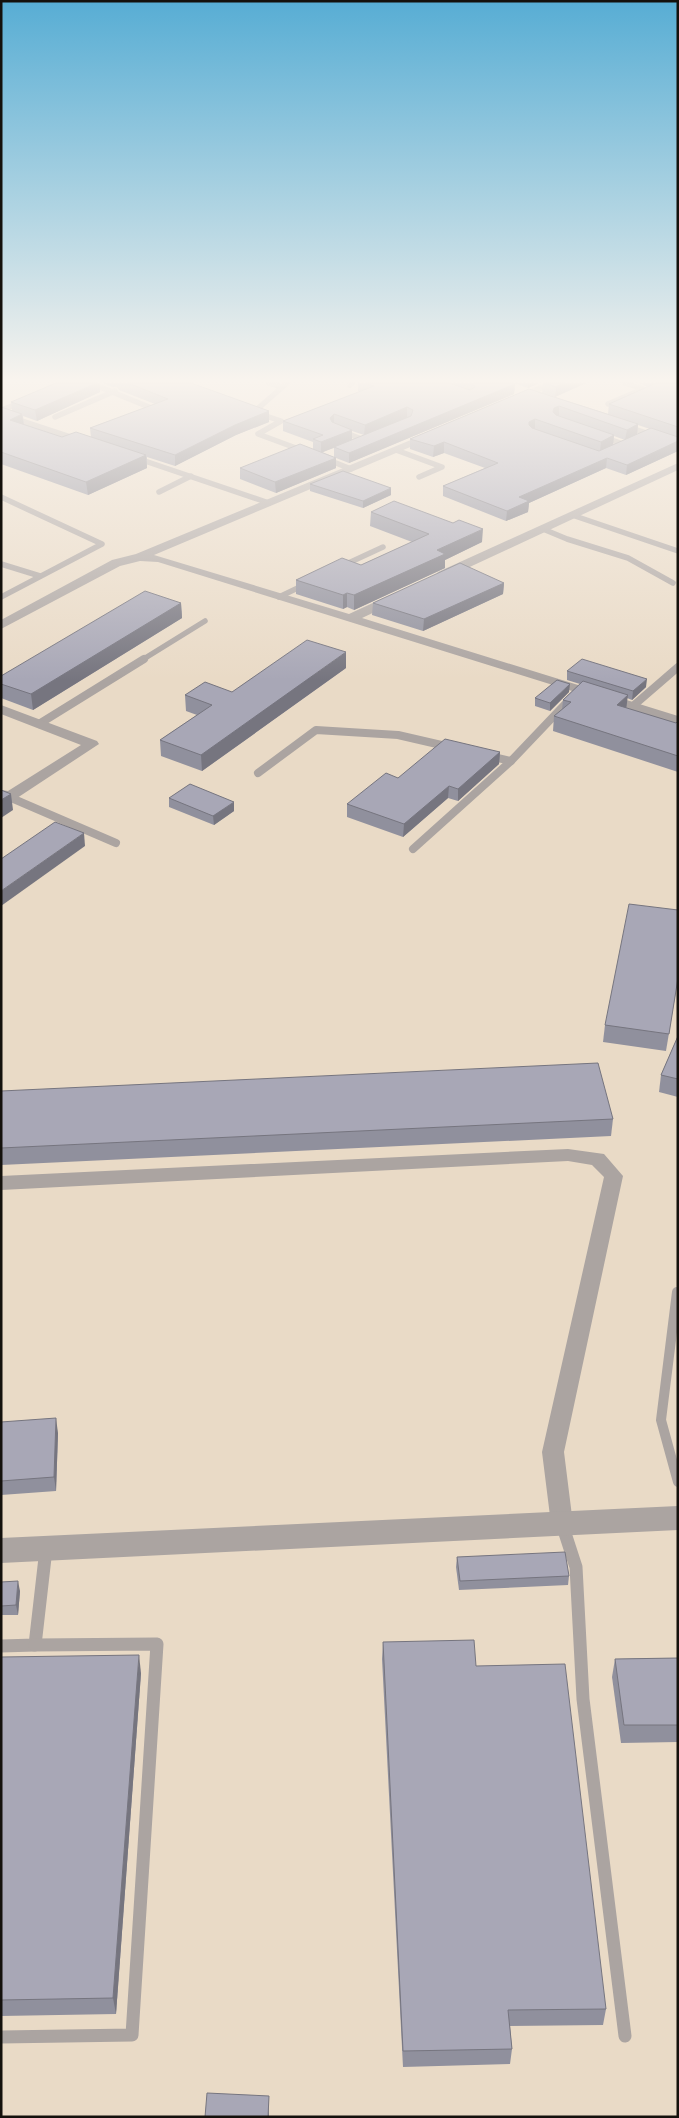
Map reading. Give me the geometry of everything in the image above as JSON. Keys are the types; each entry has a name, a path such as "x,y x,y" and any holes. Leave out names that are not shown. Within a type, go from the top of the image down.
{"street":[{"path":"1,625 116,563 140,556 320,482"},
{"path":"428,582 644,482"},
{"path":"140,556 159,559 678,720"},
{"path":"349,619 402,594"},
{"path":"1,709 92,744 5,796"},
{"path":"1,1183 568,1155 598,1159 614,1176 553,1452 562,1524"},
{"path":"1,1551 678,1518"}],"lane":[{"path":"159,492 179,482"},
{"path":"207,482 269,503"},
{"path":"1,497 102,544 1,597"},
{"path":"572,515 678,551"},
{"path":"543,528 567,539 628,558 673,583"},
{"path":"340,568 383,547"},
{"path":"1,564 40,576"},
{"path":"279,597 313,580"},
{"path":"39,724 205,621"},
{"path":"633,706 678,667"},
{"path":"413,849 511,761 560,708 580,690"},
{"path":"258,773 316,730 398,734 455,748"},
{"path":"483,754 511,761"},
{"path":"5,796 116,843"},
{"path":"677,1292 661,1420 678,1482"},
{"path":"562,1524 576,1567 583,1699 625,2036"},
{"path":"34,1645 46,1549"},
{"path":"1,1646 157,1644 132,2035 1,2037"}],"shaded area":[{"path":"1,482 678,482 678,2117 1,2117"}],"building":[{"path":"315,482 374,482 391,488 363,501 310,484"},
{"path":"453,482 553,482 519,497 529,501 507,511 443,486"},
{"path":"394,501 453,523 459,520 483,529 437,550 445,554 354,595 347,593 343,595 296,580 342,558 361,565 429,534 371,512"},
{"path":"460,563 504,583 424,619 373,603"},
{"path":"145,591 181,603 31,694 1,684 1,676"},
{"path":"307,640 346,652 201,755 160,740 212,705 185,695 205,682 232,692"},
{"path":"582,659 647,679 633,691 567,671"},
{"path":"557,680 570,684 550,703 535,698"},
{"path":"583,681 628,695 617,705 676,723 678,721 678,756 554,716 571,702 563,700"},
{"path":"445,739 500,752 458,789 449,786 404,824 347,804 386,773 398,778"},
{"path":"190,784 234,802 213,816 169,798"},
{"path":"1,790 11,794 1,800"},
{"path":"55,822 84,833 1,891 1,859"},
{"path":"629,904 678,910 678,978 669,1034 605,1025"},
{"path":"678,1036 678,1079 661,1075"},
{"path":"598,1063 613,1119 1,1148 1,1091"},
{"path":"56,1418 54,1477 1,1481 1,1422"},
{"path":"565,1552 569,1576 460,1581 457,1557"},
{"path":"18,1581 16,1605 1,1606 1,1582"},
{"path":"474,1640 476,1666 565,1664 606,2009 508,2010 512,2049 403,2051 383,1642"},
{"path":"139,1655 113,1998 1,2000 1,1657"},
{"path":"678,1658 678,1725 624,1725 615,1659"},
{"path":"207,2093 269,2096 268,2117 205,2117"}]}
